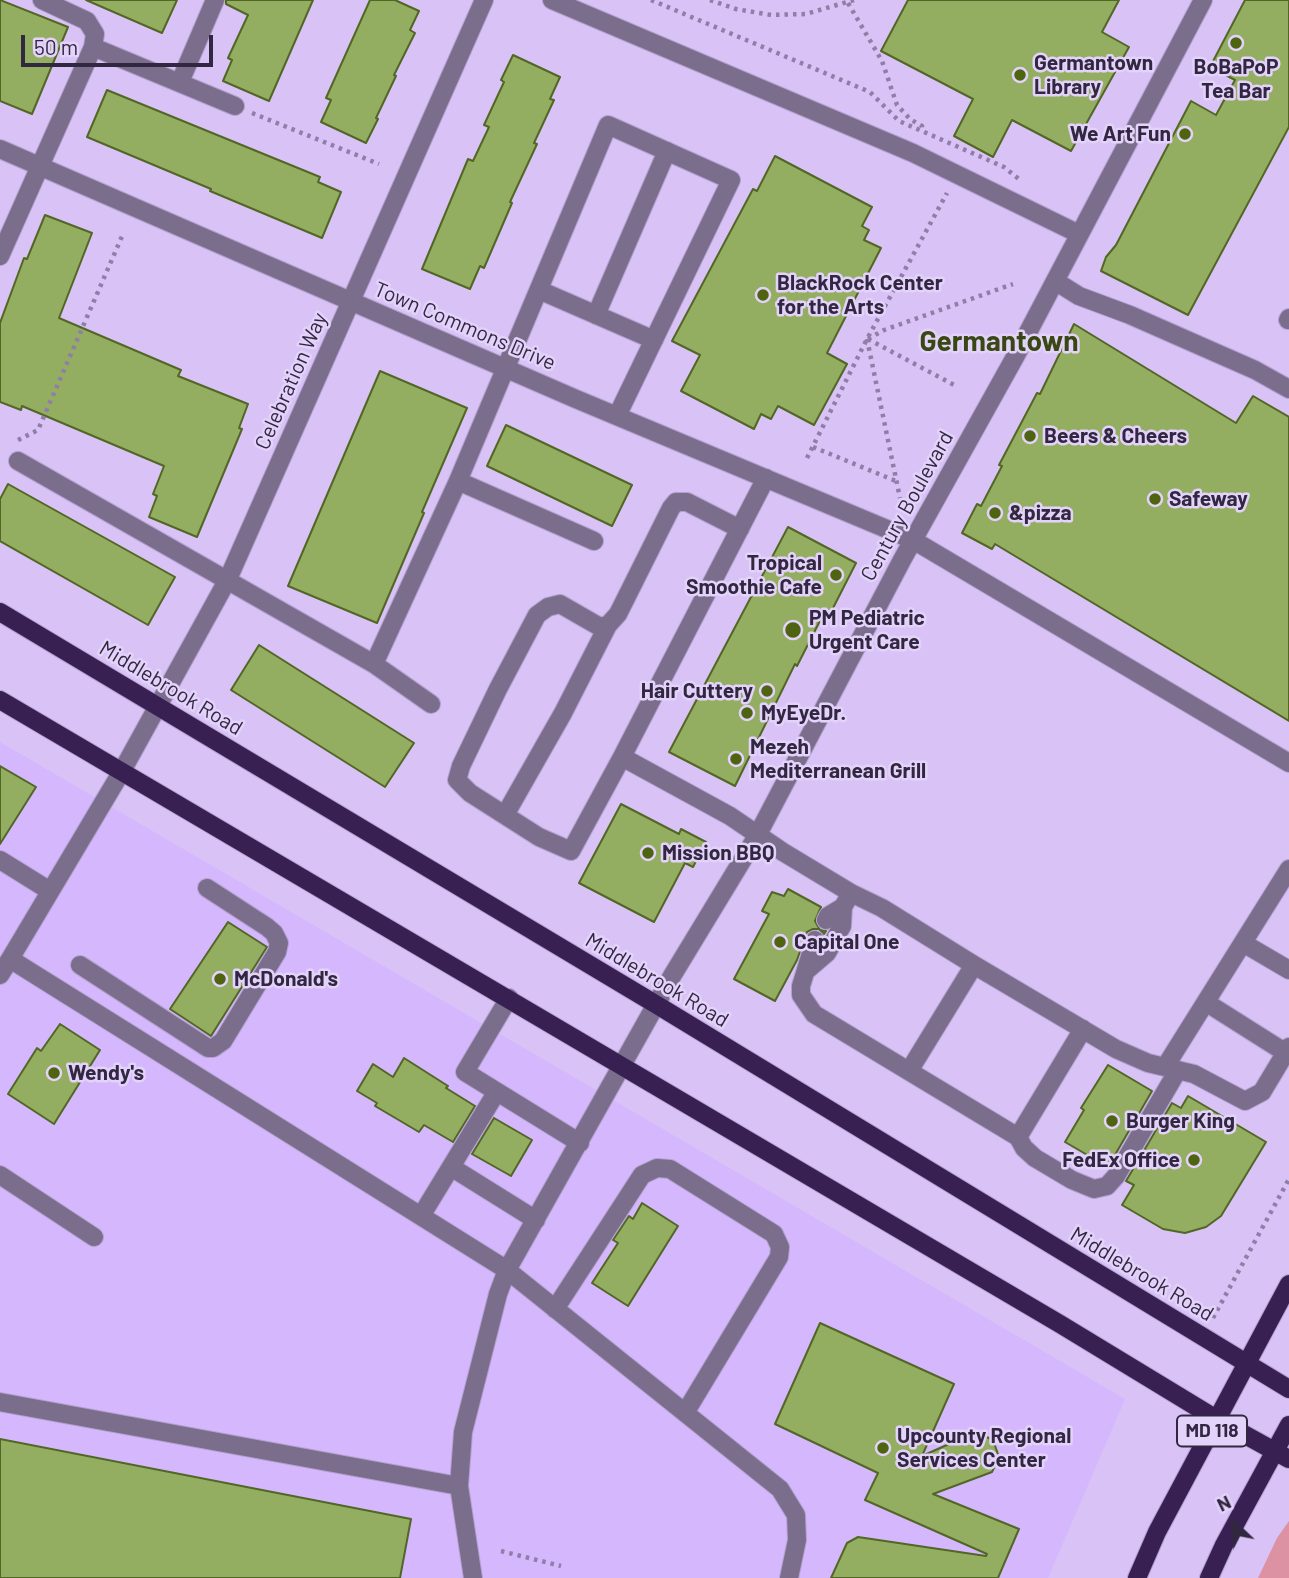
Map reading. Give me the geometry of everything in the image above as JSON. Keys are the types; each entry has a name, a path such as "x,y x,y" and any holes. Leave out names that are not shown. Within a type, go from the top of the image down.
{"main road":[{"name":"Middlebrook Road","path":"0,612 657,1005 1289,1389"},
{"path":"0,699 1282,1456"},
{"name":"MD 118","path":"1137,1578 1157,1532 1289,1284"},
{"name":"MD 118","path":"1209,1578 1224,1545 1282,1456 1289,1425"}],"street":[{"path":"0,256 93,47 95,34 87,20 42,0"},
{"path":"180,82 215,0"},
{"name":"Celebration Way","path":"5,967 122,771 228,579 484,0"},
{"path":"552,0 913,153 1079,234"},
{"name":"Century Boulevard","path":"472,1578 460,1486 463,1432 498,1294 507,1270 622,1065 757,836 1203,0"},
{"path":"93,47 235,106"},
{"path":"374,664 507,369 608,125 731,180 617,416"},
{"name":"Town Commons Drive","path":"0,149 507,369 913,540 1289,763"},
{"path":"596,315 667,151"},
{"path":"1055,281 1079,296 1130,315 1255,370 1289,389"},
{"path":"539,290 654,340"},
{"path":"16,455 85,501 228,579 374,664 431,704"},
{"path":"608,625 600,627 560,604 548,607 537,615 492,700 457,780 470,793 540,837 571,851 766,478"},
{"path":"458,481 594,541"},
{"path":"505,815 563,713 608,625 618,614 671,508 676,502 687,502 740,529"},
{"path":"622,757 730,816 847,900 882,908 1116,1049 1148,1063 1194,1074 1245,1101 1262,1092 1287,1050 1207,1003"},
{"path":"0,860 50,891"},
{"path":"815,940 800,995 814,1014 1018,1137 1024,1148 1035,1158 1072,1180 1094,1189 1107,1186 1116,1176 1207,1003 1289,869"},
{"path":"80,965 208,1048 213,1048 223,1041 277,952 279,943 274,933 207,888"},
{"path":"826,920 847,900"},
{"path":"806,971 827,953 842,926 847,900"},
{"path":"1243,943 1289,970"},
{"path":"909,1071 974,965"},
{"path":"5,967 507,1270 779,1489 796,1515 797,1540 789,1578"},
{"path":"509,998 465,1072 580,1143"},
{"path":"1018,1137 1083,1029"},
{"path":"421,1216 496,1093"},
{"path":"451,1167 536,1220"},
{"path":"555,1309 642,1175 657,1168 670,1169 774,1234 780,1247 779,1257 685,1413"},
{"path":"0,1175 94,1237"},
{"path":"0,1402 460,1486"}],"path":[{"path":"651,0 870,92 899,121 1004,167 1021,181"},
{"path":"710,0 736,9 771,15 806,14 854,0"},
{"path":"848,3 882,61 897,105 910,119 922,126 922,130"},
{"path":"235,106 379,164"},
{"path":"807,458 867,339 951,184"},
{"path":"16,455 19,438 38,430 123,234"},
{"path":"867,339 884,330 1013,284"},
{"path":"867,339 958,387"},
{"path":"867,339 900,498"},
{"path":"813,447 896,482"},
{"path":"1202,1337 1289,1178"},
{"path":"501,1551 561,1566"}],"shaded area":[{"path":"0,742 1125,1399 1048,1578 0,1578"},
{"path":"1289,1521 1289,1578 1258,1578 1277,1538"}],"building":[{"path":"0,0 68,27 32,114 0,101"},
{"path":"86,0 177,0 162,33"},
{"path":"226,0 313,0 269,101 223,81 232,60 228,58 248,15 226,4"},
{"path":"370,0 395,0 419,11 410,30 415,33 366,143 321,122 331,100 326,98"},
{"name":"Germantown Library","path":"908,0 1119,0 1102,32 1129,47 1071,151 1012,120 993,157 954,136 973,99 881,51"},
{"path":"1245,0 1289,0 1289,127 1188,315 1101,271 1106,257 1116,245 1191,101 1216,115 1235,80 1210,67"},
{"path":"513,55 560,77 550,99 554,100 534,143 537,144 510,202 512,203 484,268 480,266 470,289 422,269 468,159 473,161 489,127 484,125"},
{"path":"107,90 320,177 318,182 341,192 322,238 87,137"},
{"name":"BlackRock Center for the Arts","path":"775,156 872,207 862,226 869,230 864,240 881,248 827,353 847,364 814,425 778,406 771,419 761,414 754,429 681,391 700,355 672,341 753,189 757,191"},
{"path":"45,215 92,233 59,318 181,370 178,376 248,404 239,428 242,429 197,537 149,517 157,496 153,494 164,466 22,406 21,410 0,402 0,323 24,258 27,259"},
{"name":"Safeway","path":"1074,324 1236,423 1253,396 1289,417 1289,721 995,544 992,549 962,533 977,504 981,506 1002,466 999,465 1037,393 1040,394"},
{"path":"380,371 467,408 377,623 288,586"},
{"path":"506,425 632,485 612,526 487,466"},
{"path":"8,484 175,577 148,625 0,541 0,499"},
{"path":"788,527 856,563 831,612 826,609 797,666 795,664 735,786 669,752"},
{"path":"259,645 414,743 385,787 231,690"},
{"path":"0,766 36,787 0,844"},
{"name":"Mission BBQ","path":"621,804 679,834 681,829 706,842 693,867 685,863 654,922 579,883"},
{"name":"Capital One","path":"788,889 821,907 815,921 820,930 807,932 797,960 775,1001 734,979 769,914 762,911 772,892 784,896"},
{"name":"McDonald's","path":"228,922 267,947 211,1036 170,1009"},
{"name":"Wendy's","path":"60,1024 100,1050 54,1124 8,1094 37,1048 41,1051"},
{"path":"404,1058 475,1106 453,1142 424,1125 419,1132 375,1106 377,1103 357,1091 373,1064 393,1077"},
{"name":"Burger King","path":"1108,1065 1152,1091 1108,1167 1065,1142 1084,1110 1081,1108"},
{"name":"FedEx Office","path":"1188,1096 1266,1142 1221,1216 1206,1227 1185,1233 1163,1229 1122,1205 1134,1185 1126,1181 1172,1103 1181,1108"},
{"path":"494,1118 532,1140 511,1176 472,1154"},
{"path":"642,1203 678,1226 628,1306 592,1283 618,1243 613,1240 629,1216 633,1219"},
{"name":"Upcounty Regional Services Center","path":"820,1323 954,1384 922,1456 976,1432 993,1440 999,1457 992,1472 933,1494 1019,1529 998,1578 831,1578 847,1543 858,1537 986,1556 987,1554 865,1500 878,1473 775,1424"},
{"path":"0,1439 411,1519 400,1578 0,1578"}],"place":[{"name":"BoBaPoP Tea Bar","path":"1236,43"},
{"name":"Germantown Library","path":"1020,75"},
{"name":"We Art Fun","path":"1185,134"},
{"name":"BlackRock Center for the Arts","path":"763,295"},
{"name":"Beers & Cheers","path":"1030,436"},
{"name":"Safeway","path":"1155,499"},
{"name":"&pizza","path":"995,513"},
{"name":"Tropical Smoothie Cafe","path":"836,575"},
{"name":"PM Pediatric Urgent Care","path":"793,630"},
{"name":"Hair Cuttery","path":"767,691"},
{"name":"MyEyeDr.","path":"747,713"},
{"name":"Mezeh Mediterranean Grill","path":"736,759"},
{"name":"Mission BBQ","path":"648,853"},
{"name":"Capital One","path":"780,942"},
{"name":"McDonald's","path":"220,979"},
{"name":"Wendy's","path":"54,1073"},
{"name":"Burger King","path":"1112,1121"},
{"name":"FedEx Office","path":"1194,1160"},
{"name":"Upcounty Regional Services Center","path":"883,1448"}],"district":[{"name":"Germantown","path":"999,342"}]}
